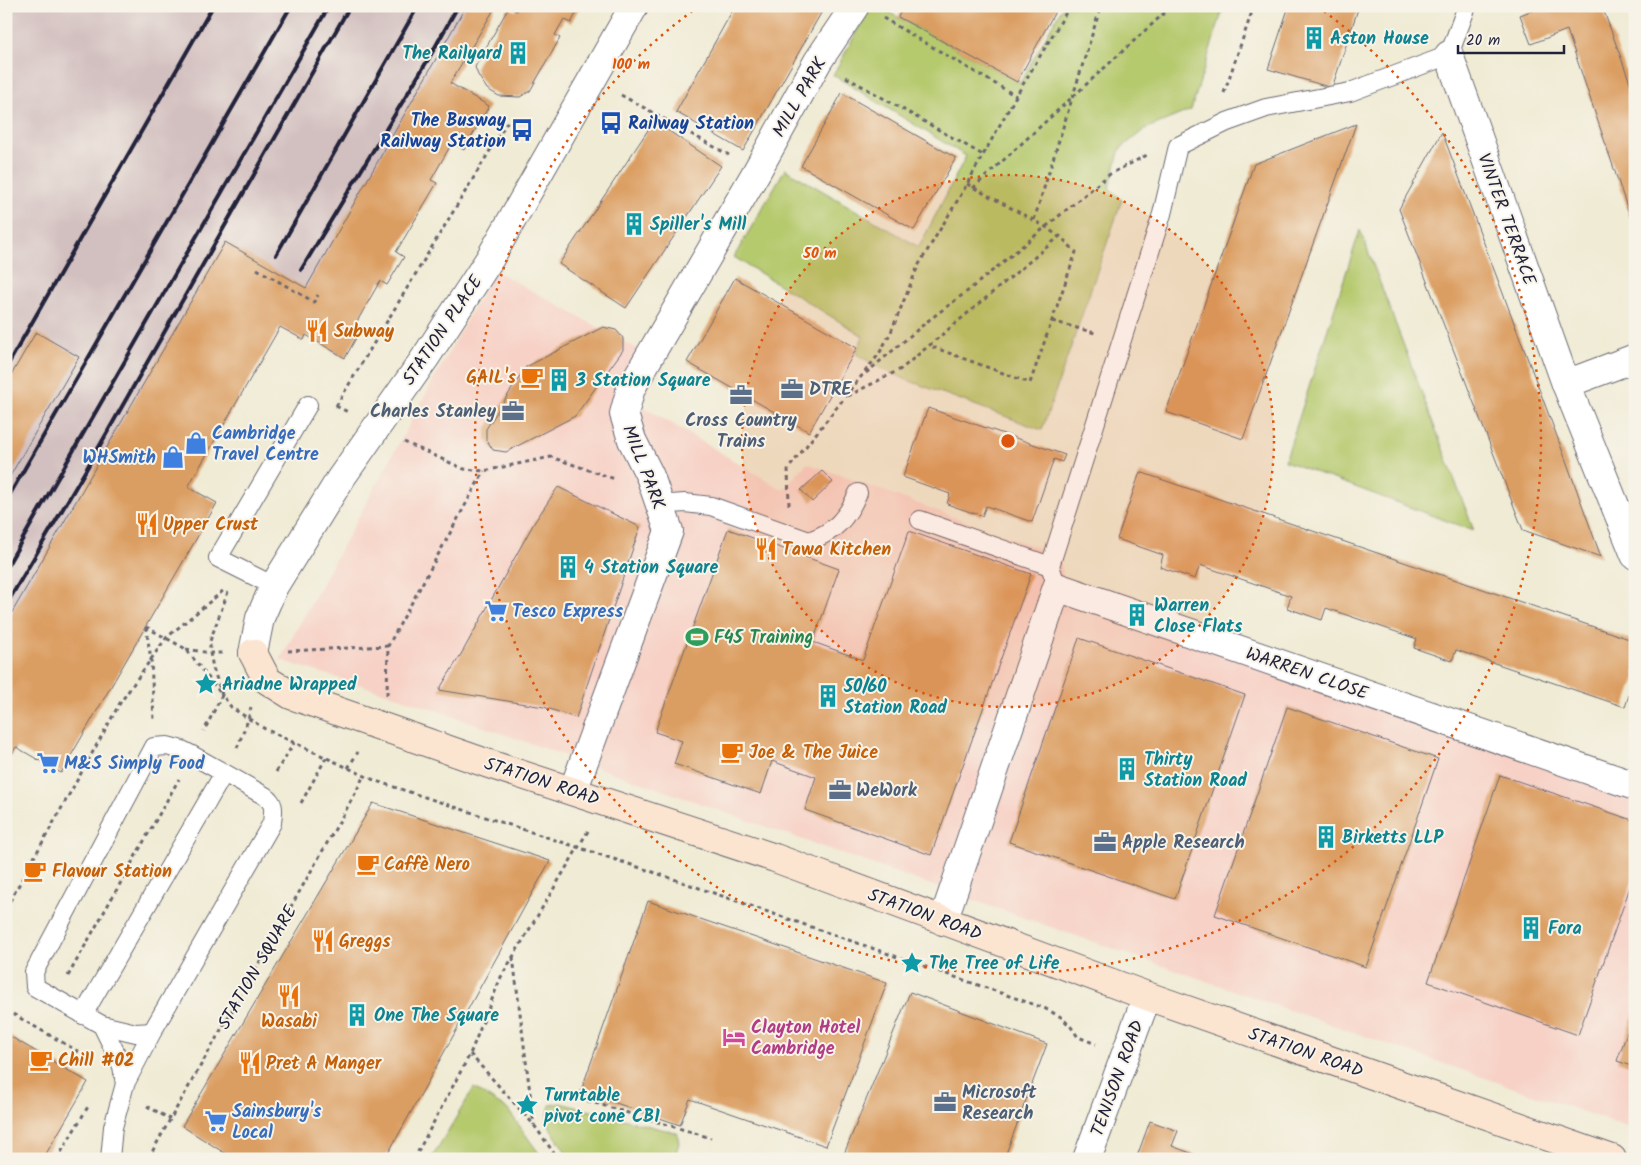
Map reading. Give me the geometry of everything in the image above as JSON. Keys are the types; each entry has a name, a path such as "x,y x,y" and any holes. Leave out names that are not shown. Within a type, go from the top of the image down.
{"street":[{"name":"STATION PLACE","path":"253,653 260,618 274,586 341,478 425,358 489,260 634,6"},
{"name":"MILL PARK","path":"572,791 669,531 650,476 632,440 624,414 631,388 757,171 818,61 854,6"},
{"name":"VINTER TERRACE","path":"1452,64 1566,384 1635,555"},
{"path":"1566,384 1635,358"},
{"path":"943,921 1053,576"},
{"name":"WARREN CLOSE","path":"1053,576 1635,786"},
{"name":"STATION ROAD","path":"253,653 267,680 291,696 775,858 1147,996 1612,1159"},
{"name":"TENISON ROAD","path":"1087,1159 1147,996"}],"lane":[{"path":"920,520 1053,576 1162,214 1178,146 1227,122 1266,108 1350,92 1452,64 1467,6"},
{"path":"274,586 218,558 308,405"},
{"path":"658,500 671,504 684,503 710,506 809,541 826,535 851,510 858,493"},
{"path":"110,1159 113,1127 124,1084 272,823 274,809 272,801 192,755 167,746 154,747 34,972 36,987 102,1025 136,1033 152,1032"},
{"path":"83,1014 224,773"},
{"path":"102,1025 122,1066 124,1084"}],"path":[{"path":"780,531 789,521 788,469 879,354 891,332 918,266 1070,6"},
{"path":"1034,220 1101,6"},
{"path":"973,188 1172,6"},
{"path":"1227,122 1221,104 1254,6"},
{"path":"881,17 1016,96"},
{"path":"818,61 983,155"},
{"path":"592,79 757,171"},
{"path":"331,414 510,119"},
{"path":"860,378 1110,174 1148,154 1178,146"},
{"path":"930,346 1030,383 1076,252 1060,236 1046,227 967,184"},
{"path":"846,397 901,369 1059,237"},
{"path":"257,269 314,302 318,295"},
{"path":"1052,321 1084,330"},
{"path":"336,406 376,428 464,469 484,471 551,457 634,486 658,500"},
{"path":"348,768 387,700 388,646 484,471"},
{"path":"6,908 120,703 166,638 231,585 210,641 210,653 222,695 192,755 38,1028"},
{"path":"154,747 151,660 146,626 186,649 232,708 248,720 376,781 578,847 1044,1008 1061,1017 1078,1037 1125,1053"},
{"path":"224,773 240,743 252,703"},
{"name":"STATION SQUARE","path":"153,1159 152,1152 364,775"},
{"path":"414,1159 470,1054 501,977 606,802"},
{"path":"513,957 534,1124"},
{"path":"6,1010 88,1057"},
{"path":"470,1054 534,1124 558,1159"},
{"path":"572,1096 711,1138"},
{"path":"57,1159 92,1100"}],"shaded area":[{"path":"6,6 496,6 450,83 489,106 464,150 452,143 431,179 437,183 396,252 404,257 387,285 379,281 355,325 361,329 345,358 306,335 280,327 188,486 217,503 61,773 17,747 6,764"},
{"path":"494,270 663,363 639,404 783,490 807,463 1060,556 1065,596 1635,794 1635,1130 990,906 396,696 280,660"}],"green space":[{"path":"871,6 877,6 1020,83 1063,6 1224,6 1191,110 1145,129 1120,149 1109,188 1122,200 1042,430 882,369 856,354 863,336 734,257 785,169 919,247 966,156 833,75"},
{"path":"1360,230 1474,531 1285,461"},
{"path":"474,1088 508,1110 543,1159 431,1159"},
{"path":"560,1103 677,1133 679,1143 674,1159 570,1159 551,1129 547,1118 550,1105"}],"building":[{"path":"466,6 496,6 450,83 489,106 464,150 452,143 431,180 437,183 396,252 404,257 387,285 380,281 355,325 361,329 345,358 306,335 304,340 280,327 188,487 217,503 61,773 16,747 6,764 6,623 225,242 306,288"},
{"name":"The Railyard","path":"518,6 580,6 571,23 564,19 555,35 560,38 530,91 520,97 499,96 487,89 475,67 509,7 516,11"},
{"path":"735,6 825,6 743,151 676,112"},
{"path":"904,6 1058,6 1017,82 898,17"},
{"name":"Aston House","path":"1289,6 1359,6 1332,88 1268,69"},
{"path":"1544,6 1602,6 1635,96 1635,231 1567,30 1531,44 1520,15"},
{"path":"842,93 956,158 914,230 801,166"},
{"name":"Spiller's Mill","path":"654,121 721,166 626,308 559,264"},
{"path":"1356,124 1243,439 1166,412 1254,164"},
{"path":"1442,132 1601,557 1523,530 1399,209"},
{"path":"735,278 857,348 809,432 687,362"},
{"name":"3 Station Square","path":"603,327 616,330 623,338 623,350 575,416 506,452 493,450 486,439 486,429 526,367"},
{"path":"36,332 79,357 6,483 6,384"},
{"path":"928,408 1065,455 1062,462 1054,459 1032,522 986,506 982,516 947,504 950,494 903,477"},
{"path":"822,471 833,482 812,502 801,490"},
{"path":"1140,472 1635,641 1635,678 1625,707 1456,650 1452,661 1414,648 1417,639 1326,608 1322,620 1287,608 1291,596 1200,565 1195,579 1160,567 1163,555 1117,539"},
{"name":"4 Station Square","path":"558,487 640,527 576,718 544,707 439,690 463,651 534,523"},
{"name":"50/60 Station Road","path":"728,529 839,569 813,642 863,660 909,531 1031,574 931,855 805,810 816,777 772,761 761,794 674,764 682,741 655,732"},
{"name":"Thirty Station Road","path":"1079,638 1245,695 1175,899 1009,842"},
{"name":"Birketts LLP","path":"1287,707 1438,759 1366,967 1215,915"},
{"name":"Fora","path":"1500,775 1635,821 1635,873 1578,1035 1428,982"},
{"name":"One The Square","path":"373,803 550,861 385,1159 234,1159 182,1126"},
{"name":"Clayton Hotel Cambridge","path":"648,901 887,983 826,1146 690,1099 680,1125 581,1091"},
{"name":"Microsoft Research","path":"910,992 1047,1044 1004,1159 842,1159"},
{"path":"1635,1013 1635,1067 1617,1061"},
{"path":"6,1034 88,1082 43,1159 6,1159"},
{"path":"1150,1121 1178,1131 1172,1146 1206,1159 1136,1159"}],"railway":[{"path":"6,368 213,6"},
{"path":"6,501 291,6"},
{"path":"6,568 329,6"},
{"path":"6,605 87,468 350,6"},
{"path":"276,255 418,6"},
{"path":"301,270 429,58 458,6"}],"place":[{"name":"Aston House","path":"1314,38"},
{"name":"The Railyard","path":"518,53"},
{"name":"Railway Station","path":"611,123"},
{"name":"The Busway Railway Station","path":"522,130"},
{"name":"Spiller's Mill","path":"634,224"},
{"name":"Subway","path":"317,331"},
{"name":"GAIL's","path":"532,377"},
{"name":"3 Station Square","path":"559,380"},
{"name":"DTRE","path":"792,389"},
{"name":"Cross Country Trains","path":"741,395"},
{"name":"Charles Stanley","path":"513,411"},
{"name":"Cambridge Travel Centre","path":"196,443"},
{"name":"WHSmith","path":"173,457"},
{"name":"Upper Crust","path":"147,524"},
{"name":"Tawa Kitchen","path":"766,549"},
{"name":"4 Station Square","path":"568,567"},
{"name":"Tesco Express","path":"496,611"},
{"name":"Warren Close Flats","path":"1137,615"},
{"name":"F45 Training","path":"697,637"},
{"name":"Ariadne Wrapped","path":"206,684"},
{"name":"50/60 Station Road","path":"828,696"},
{"name":"Joe & The Juice","path":"732,752"},
{"name":"M&S Simply Food","path":"48,763"},
{"name":"Thirty Station Road","path":"1127,769"},
{"name":"WeWork","path":"840,790"},
{"name":"Birketts LLP","path":"1326,837"},
{"name":"Apple Research","path":"1105,842"},
{"name":"Caffè Nero","path":"368,864"},
{"name":"Flavour Station","path":"35,871"},
{"name":"Fora","path":"1531,928"},
{"name":"Greggs","path":"323,941"},
{"name":"The Tree of Life","path":"912,963"},
{"name":"Wasabi","path":"289,996"},
{"name":"One The Square","path":"357,1015"},
{"name":"Clayton Hotel Cambridge","path":"734,1037"},
{"name":"Chill #02","path":"41,1060"},
{"name":"Pret A Manger","path":"250,1063"},
{"name":"Microsoft Research","path":"945,1102"},
{"name":"Turntable pivot cone CB1","path":"527,1105"},
{"name":"Sainsbury's Local","path":"216,1121"}]}
